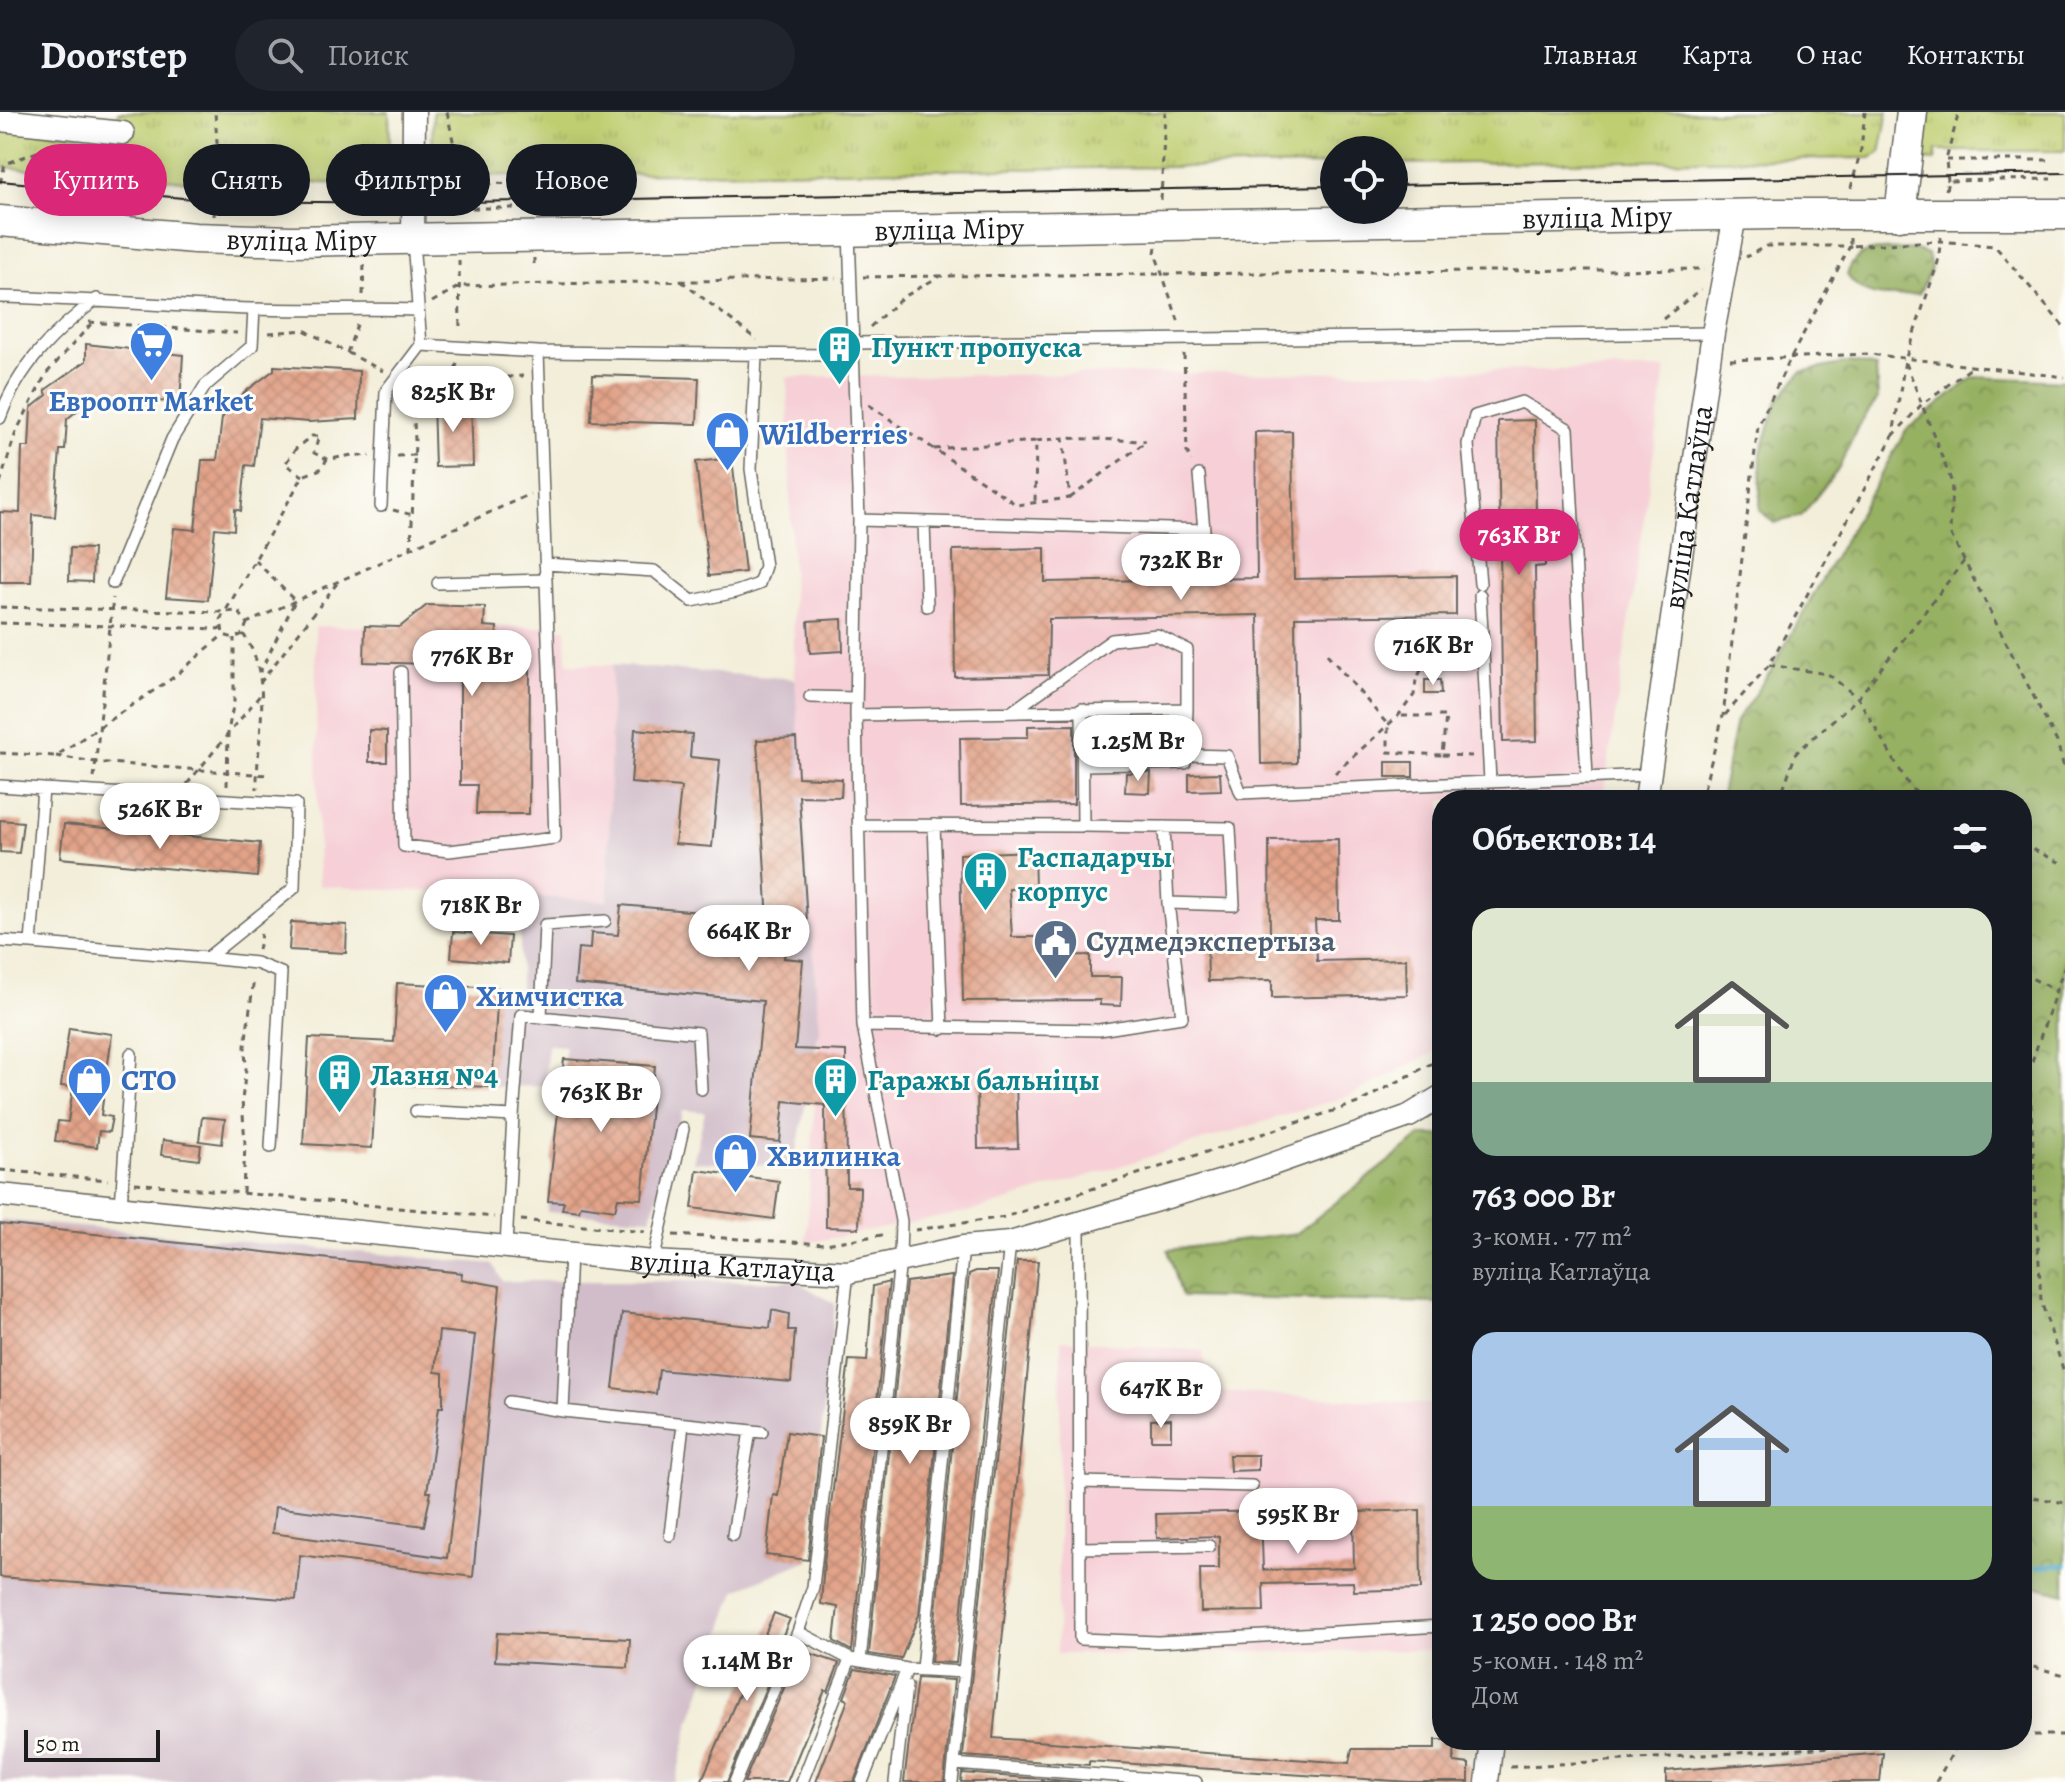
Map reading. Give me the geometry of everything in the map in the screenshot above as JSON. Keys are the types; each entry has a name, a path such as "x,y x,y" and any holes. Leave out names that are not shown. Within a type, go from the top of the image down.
{"main road":[{"path":"1912,112 1900,215 2065,214"},
{"name":"вуліца Міру","path":"0,221 195,238 364,241 1900,215"}],"street":[{"path":"413,240 414,112"},
{"path":"0,120 123,133"},
{"name":"вуліца Катлаўца","path":"1647,790 1713,333 1735,216"},
{"name":"вуліца Катлаўца","path":"0,1195 653,1262 848,1272 963,1247 1010,1243 1236,1177 1409,1116 1432,1102"},
{"path":"1487,1775 1491,1750"}],"lane":[{"path":"802,1782 855,1660 901,1232 863,1026 856,715 859,520 849,231"},
{"path":"381,506 386,391 421,345 413,240"},
{"path":"0,297 98,299 254,309 418,310"},
{"path":"0,418 31,359 68,321 98,299"},
{"path":"113,583 172,439 205,386 252,346 254,309"},
{"path":"421,345 538,352 829,355 853,343 1713,333"},
{"path":"401,672 404,846 449,851 555,838 538,352"},
{"path":"545,564 654,571 692,601 759,584 765,566 751,469 756,355"},
{"path":"1490,781 1480,590 1468,444 1475,416 1522,402 1568,429 1587,776"},
{"path":"859,520 1204,530 1199,475"},
{"path":"924,524 927,606"},
{"path":"438,583 546,580"},
{"path":"1013,711 1112,640 1157,635 1187,650 1185,763 1084,765"},
{"path":"810,697 856,698"},
{"path":"1082,709 1083,826"},
{"path":"856,715 1187,709"},
{"path":"1186,755 1227,756 1241,793 1649,775"},
{"path":"0,786 296,804 294,888 207,958"},
{"path":"31,943 43,789"},
{"path":"858,825 1230,828 1234,905 1168,903"},
{"path":"934,825 942,1029"},
{"path":"863,1026 1099,1030 1182,1017 1168,903 1164,827"},
{"path":"541,1017 545,925 605,921"},
{"path":"0,941 256,963 281,973 271,1147"},
{"path":"506,1246 521,1015 698,1033 701,1089"},
{"path":"121,1207 131,1054"},
{"path":"416,1111 513,1116"},
{"path":"653,1262 683,1129"},
{"path":"1079,1221 1080,1639 1158,1642 1432,1627"},
{"path":"952,1782 1010,1243"},
{"path":"922,1669 963,1247"},
{"path":"563,1411 570,1253"},
{"path":"735,1782 798,1632 813,1587 848,1272"},
{"path":"509,1402 563,1411 756,1432 733,1535"},
{"path":"670,1535 683,1424"},
{"path":"1079,1482 1252,1486"},
{"path":"1079,1548 1209,1546"},
{"path":"798,1632 855,1660 907,1669 964,1672"},
{"path":"862,1782 907,1669"},
{"path":"895,1782 907,1669"},
{"path":"954,1764 1196,1782"}],"path":[{"path":"214,217 218,158 215,112"},
{"path":"447,112 454,144"},
{"path":"1165,112 1155,253 1185,339 1183,374 1187,452 1199,475"},
{"path":"1841,189 1850,190 1861,149 1865,112"},
{"path":"1948,181 1946,160 1959,112"},
{"path":"1946,160 2050,160"},
{"path":"1992,160 1992,167"},
{"path":"1993,174 1993,181"},
{"path":"1954,181 2051,179"},
{"path":"458,216 460,348 453,381 539,375"},
{"path":"347,353 363,308 364,241"},
{"path":"1645,334 1725,269 1766,246 1850,246 1758,426 1723,716 1704,790"},
{"path":"1995,246 2065,328"},
{"path":"1893,436 1905,360 1938,262"},
{"path":"418,310 460,286 852,277 1725,269"},
{"path":"853,343 902,298 940,276"},
{"path":"681,281 776,355"},
{"path":"0,483 16,432 46,374 92,323"},
{"path":"1709,361 1869,354 2065,377"},
{"path":"1905,360 1952,483 1950,533 2057,742 2065,771"},
{"path":"1723,716 1769,665 1893,436 1922,404 1972,367"},
{"path":"411,549 415,455 412,378"},
{"path":"853,393 931,449 1017,505 1070,498 1146,441 1063,438 931,449"},
{"path":"303,476 285,464 297,447 312,436 319,436 314,453 329,460"},
{"path":"1063,438 1070,498"},
{"path":"1035,503 1036,441"},
{"path":"222,632 221,618 303,476 323,468 326,460 352,455 415,455"},
{"path":"234,638 243,634 247,623 545,488"},
{"path":"381,506 413,515"},
{"path":"255,560 295,601"},
{"path":"1783,790 1796,753 1858,698 1964,561"},
{"path":"260,683 339,582"},
{"path":"93,791 112,626 113,583"},
{"path":"259,673 295,601"},
{"path":"0,607 238,611 247,623"},
{"path":"0,623 222,632 234,638"},
{"path":"56,756 174,677 222,632"},
{"path":"243,634 253,649 261,694 257,802"},
{"path":"1318,789 1398,716 1414,695 1416,680 1436,641 1481,637"},
{"path":"227,800 228,732 234,701 234,638"},
{"path":"1327,654 1388,725 1388,752 1488,757"},
{"path":"1769,665 1828,674 1858,698 1913,790"},
{"path":"177,797 261,694"},
{"path":"1398,716 1446,716 1442,755"},
{"path":"0,753 267,775"},
{"path":"2032,848 2065,865"},
{"path":"243,1193 245,1046 265,910"},
{"path":"2032,1061 2065,965"},
{"path":"2032,978 2056,991"},
{"path":"0,1170 660,1234 825,1244 1005,1217 1358,1103 1432,1063"},
{"path":"2032,1128 2041,1301 2065,1375"},
{"path":"2032,1497 2065,1503"},
{"path":"2032,1667 2065,1675"},
{"path":"2032,1735 2065,1735"},
{"path":"1487,1775 1814,1750"},
{"path":"1936,1782 1954,1750"}],"shaded area":[{"path":"1666,369 1604,790 1432,790 1432,1053 1351,1095 977,1210 806,1243 819,1031 795,679 787,377"},
{"path":"439,605 485,607 484,626 566,628 567,664 612,665 608,901 319,886 315,626 437,628"},
{"path":"612,665 795,679 819,1031 794,1166 693,1162 705,1112 683,1110 651,1218 547,1212 565,1046 548,1045 544,1086 492,1087 498,988 520,992 520,896 608,901"},
{"path":"0,1220 493,1264 502,1281 796,1281 835,1304 808,1560 736,1590 690,1723 675,1782 0,1782"},
{"path":"1061,1340 1203,1351 1209,1391 1432,1404 1432,1650 1057,1654"}],"green space":[{"path":"118,112 389,112 390,144 326,144 326,183 310,183 310,144 183,144 183,180 167,179 167,144 24,144 24,169 0,167 0,127 119,140"},
{"path":"433,112 1888,112 1880,153 1870,158 1408,164 1408,136 1320,136 1320,165 637,174 637,144 506,144 506,175 490,175 490,144 432,144"},
{"path":"1929,112 2065,112 2065,151 1936,151 1935,161 1922,160"},
{"path":"1912,249 1928,254 1931,269 1919,294 1889,296 1870,293 1847,275 1857,258 1865,253"},
{"path":"1852,362 1876,367 1878,399 1858,426 1839,468 1801,516 1774,523 1760,510 1761,452 1778,400 1801,372"},
{"path":"1974,377 2065,381 2065,1594 2032,1586 2032,790 1722,790 1736,721 1770,672 1906,430"},
{"path":"1432,1135 1432,1303 1182,1297 1168,1250 1297,1233 1421,1136"}],"building":[{"path":"86,344 183,355 180,402 91,399 67,419 65,450 60,450 55,517 33,515 31,582 0,582 0,512 20,513 22,447 29,447 31,408 47,395 45,390 86,361"},
{"path":"274,366 359,371 358,419 309,422 260,418 254,466 246,465 241,511 235,509 234,530 215,528 208,600 166,597 174,528 195,530 202,460 217,460 222,418 245,392 274,370"},
{"path":"593,375 699,378 697,424 591,421"},
{"path":"471,401 473,466 435,467 433,402"},
{"path":"1535,420 1536,522 1544,522 1545,566 1535,567 1537,741 1503,742 1498,421"},
{"path":"1292,431 1294,579 1456,576 1456,615 1295,617 1297,763 1261,764 1258,615 1049,619 1048,675 955,677 953,550 1045,548 1045,582 1257,578 1255,432"},
{"path":"732,458 745,572 709,576 696,462"},
{"path":"70,548 93,549 92,582 69,581"},
{"path":"427,605 485,607 484,626 497,627 495,666 530,666 529,814 476,814 477,785 460,785 460,665 364,662 365,626 400,627"},
{"path":"842,619 843,651 810,653 808,621"},
{"path":"1425,680 1440,680 1441,694 1425,694"},
{"path":"1074,725 1074,804 961,806 960,738 1028,737 1028,726"},
{"path":"635,729 692,734 690,757 720,760 712,847 675,844 681,787 631,783"},
{"path":"369,730 387,731 387,762 369,762"},
{"path":"796,738 798,777 842,779 841,797 799,796 807,922 788,923 784,958 803,960 795,1049 846,1051 847,1187 860,1187 859,1228 826,1227 825,1105 784,1101 780,1142 750,1139 763,1001 575,984 578,948 590,949 591,933 618,935 621,905 712,913 710,933 769,939 757,740"},
{"path":"1386,762 1413,762 1413,777 1386,777"},
{"path":"1151,772 1150,793 1125,792 1126,773"},
{"path":"1220,773 1221,790 1189,791 1189,774"},
{"path":"0,820 23,822 19,853 0,852"},
{"path":"64,824 260,843 257,877 60,858"},
{"path":"1338,839 1339,920 1315,920 1317,961 1406,959 1407,995 1272,998 1272,980 1208,981 1207,936 1270,935 1269,840"},
{"path":"1034,851 1035,888 1009,889 1012,937 1047,937 1047,956 1090,955 1090,977 1122,977 1121,1006 1100,1005 1100,1000 963,1001 960,854"},
{"path":"291,922 347,925 346,953 289,950"},
{"path":"453,932 510,936 508,963 451,958"},
{"path":"397,983 498,988 492,1087 376,1083 372,1148 303,1144 309,1038 394,1042"},
{"path":"69,1028 112,1034 101,1115 112,1117 109,1132 99,1131 97,1147 55,1141 58,1121 68,1122 73,1087 61,1086"},
{"path":"564,1059 655,1066 642,1199 618,1198 615,1210 581,1205 579,1211 562,1209 564,1202 548,1201"},
{"path":"1016,1081 1018,1148 978,1149 977,1082"},
{"path":"202,1117 225,1119 222,1144 199,1141"},
{"path":"163,1140 201,1145 199,1160 161,1155"},
{"name":"Хвилинка","path":"697,1170 779,1181 774,1219 692,1208"},
{"path":"0,1224 462,1273 461,1279 500,1286 473,1577 300,1555 296,1600 0,1577","holes":["439,1331 475,1335 447,1558 272,1533 275,1507 424,1526 431,1492 427,1492 439,1407 443,1407 443,1373 435,1372"]},
{"path":"1017,1261 1038,1261 993,1738 1349,1763 1352,1749 1455,1750 1454,1762 1469,1764 1469,1782 1411,1782 963,1756"},
{"path":"998,1271 956,1663 931,1662 969,1274"},
{"path":"952,1276 919,1615 901,1659 869,1654 906,1282"},
{"path":"889,1282 852,1651 834,1641 838,1607 821,1604 824,1562 849,1360 867,1361 873,1286"},
{"path":"772,1310 789,1314 788,1330 795,1330 791,1382 659,1370 656,1394 613,1388 622,1313 770,1328"},
{"path":"1171,1419 1171,1440 1151,1440 1151,1420"},
{"path":"787,1432 821,1437 808,1560 766,1555 773,1495 778,1496"},
{"path":"1229,1455 1258,1455 1258,1470 1230,1471"},
{"path":"1420,1510 1421,1589 1354,1591 1353,1582 1263,1584 1264,1611 1201,1612 1200,1569 1219,1569 1219,1536 1157,1538 1156,1514 1261,1511 1263,1570 1354,1568 1353,1512"},
{"path":"774,1613 790,1619 780,1642 784,1644 727,1782 701,1782"},
{"path":"497,1633 630,1639 628,1668 495,1661"},
{"path":"800,1650 839,1663 828,1692 825,1690 787,1782 744,1782"},
{"path":"855,1669 895,1676 854,1782 816,1782 848,1700 844,1698"},
{"path":"917,1678 954,1680 944,1782 904,1782"},
{"path":"1883,1753 1880,1782 1666,1782 1666,1771"},
{"path":"962,1773 1081,1782 961,1782"}],"waterway":[{"path":"2037,1567 2065,1565"}],"tram line":[{"path":"1408,185 2065,173"},
{"path":"0,181 215,201 413,203 1320,186"}],"place":[{"name":"Евроопт Market","path":"151,382"},
{"name":"Пункт пропуска","path":"840,386"},
{"name":"Wildberries","path":"728,473"},
{"name":"Гаспадарчы корпус","path":"986,913"},
{"name":"Судмедэкспертыза","path":"1055,980"},
{"name":"Химчистка","path":"445,1035"},
{"name":"Лазня №4","path":"339,1114"},
{"name":"СТО","path":"90,1119"},
{"name":"Гаражы бальніцы","path":"836,1119"},
{"name":"Хвилинка","path":"736,1195"}]}
